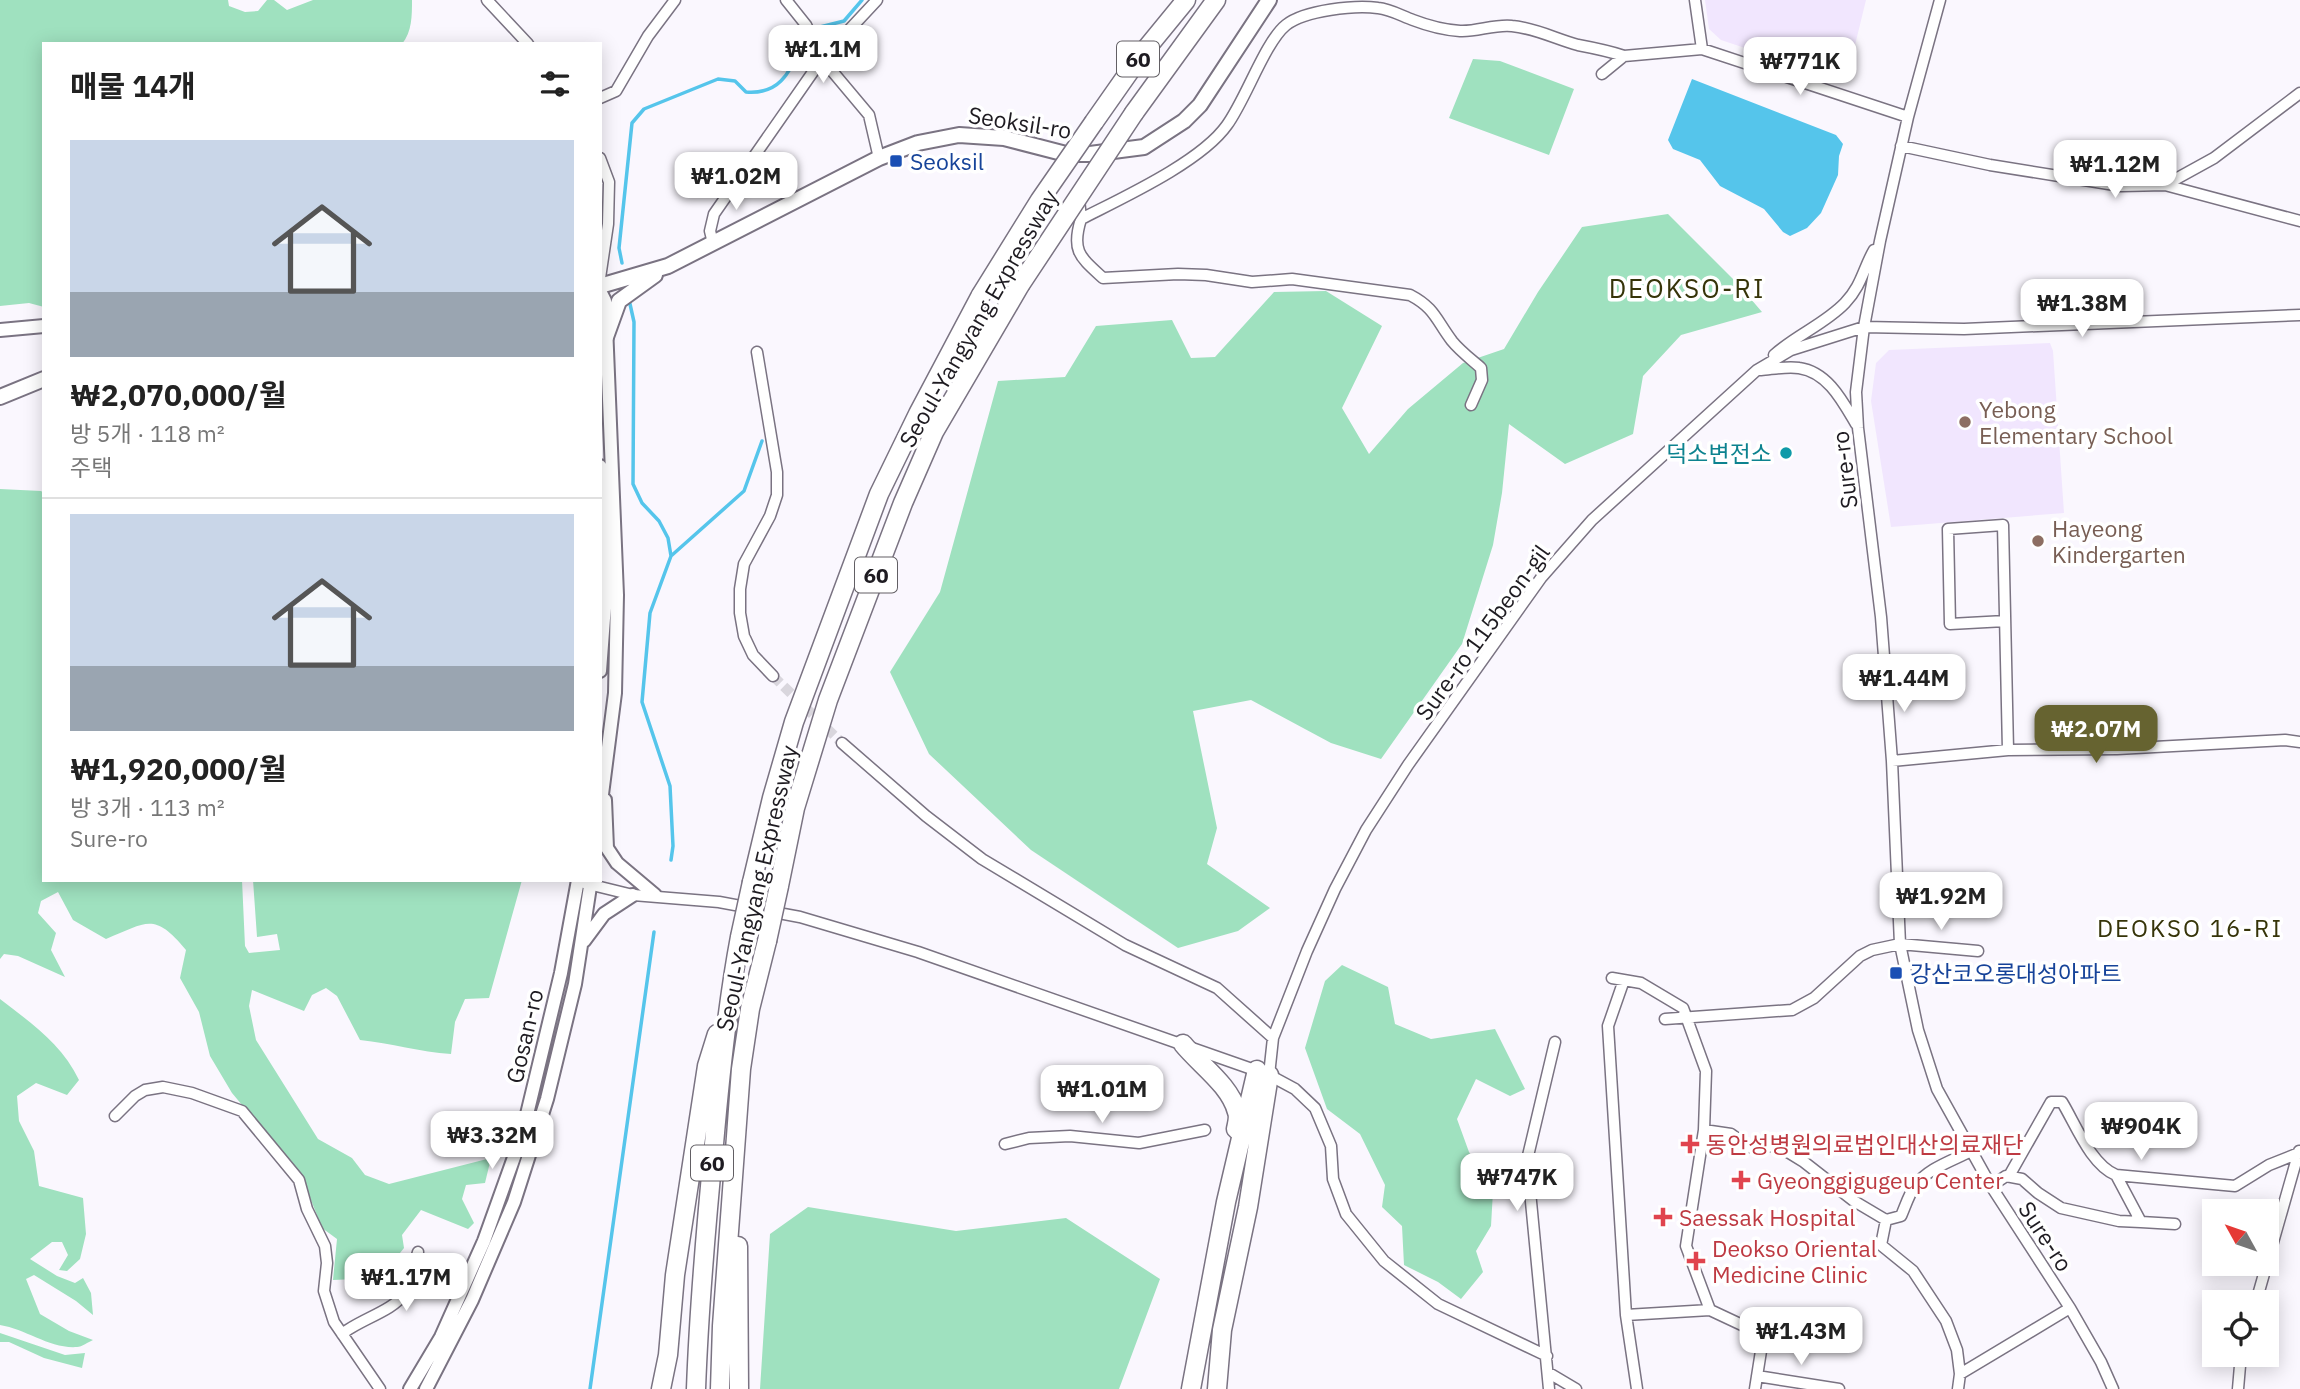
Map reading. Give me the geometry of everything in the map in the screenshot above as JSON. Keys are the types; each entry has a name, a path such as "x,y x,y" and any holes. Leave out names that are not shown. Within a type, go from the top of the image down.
{"highway":[{"name":"Seoul-Yangyang Expressway","path":"696,1389 698,1322 708,1203 731,983 751,882 794,722 879,494 981,295 1040,200 1094,122 1141,55 1186,0"},
{"name":"Seoul-Yangyang Expressway","path":"720,1389 722,1326 741,1069 750,1009 795,808 828,700 903,503 934,432 1020,285 1134,113 1216,0"},
{"path":"661,1389 668,1355 675,1275 707,1066 731,983"},
{"path":"1183,1044 1219,1083 1238,1115 1232,1154 1234,1167"},
{"path":"1191,1389 1234,1167 1263,1073"},
{"path":"1217,1389 1222,1330 1248,1207 1263,1073"},
{"path":"737,1120 739,1389"}],"main road":[{"name":"Seoksil-ro","path":"602,287 668,266 879,158 918,143 959,135 1004,138 1066,155 1144,147 1184,121 1200,104 1269,0"},
{"path":"606,337 619,301 668,266"},
{"path":"0,397 42,380"}],"street":[{"path":"487,0 526,42"},
{"path":"602,97 616,91 648,36 675,0"},
{"path":"786,0 806,25 822,59 869,115 879,158"},
{"path":"713,243 710,231 714,214 822,59 877,0"},
{"path":"1695,0 1702,48"},
{"name":"Sure-ro","path":"1940,0 1900,146 1864,327 1856,392 1876,574 1892,761 1900,944 1918,1030 1937,1089 1991,1186 2070,1308 2113,1389"},
{"path":"1081,219 1180,165 1209,144 1225,128 1239,107 1273,40 1285,26 1300,16 1348,8 1380,8 1417,22 1460,31 1495,26 1529,28 1578,45 1625,56 1702,48 1908,117"},
{"path":"1602,74 1625,56"},
{"path":"2165,185 2214,158 2300,93"},
{"path":"1900,146 1990,165 2121,186 2165,185 2300,222"},
{"path":"1090,154 1092,163 1079,191 1081,219 1076,234 1077,249 1082,258 1103,278 1178,274 1252,282 1292,279 1410,295 1424,302 1436,314 1452,342 1481,368 1482,380 1471,405"},
{"path":"602,163 609,182 608,224 602,264"},
{"path":"1759,369 1787,344 1825,321 1845,303 1862,280 1871,255 1880,241"},
{"path":"602,293 605,301 617,595 615,693 602,798"},
{"name":"Sure-ro 115beon-gil","path":"1263,1073 1273,1038 1307,951 1335,889 1366,830 1408,765 1541,578 1592,520 1759,369 1791,350 1864,327 1964,329 2300,315"},
{"path":"0,330 42,326"},
{"path":"757,352 777,472 777,495 770,516 744,564 740,613 744,636 753,655 773,676"},
{"path":"1759,369 1799,368 1814,373 1841,398 1858,428"},
{"path":"602,498 607,578 602,644"},
{"path":"2006,621 1950,624 1948,529 2003,525 2006,621 2008,750"},
{"path":"1892,761 2008,750 2117,749 2285,740 2300,742"},
{"path":"842,743 926,816 982,859 1125,945 1217,988 1273,1038"},
{"path":"604,785 607,848 617,863 655,895"},
{"path":"584,882 634,895 719,902 800,917 918,952 1263,1073 1295,1089 1315,1108 1331,1146 1333,1179 1346,1214 1384,1261 1438,1304 1547,1356"},
{"name":"Gosan-ro","path":"426,1389 472,1300 514,1202 547,1099 575,985 581,948 584,882"},
{"name":"Gosan-ro","path":"411,1389 440,1336 484,1241 522,1135 584,882"},
{"path":"581,948 604,914 634,895"},
{"path":"1665,1019 1792,1010 1814,998 1860,956 1872,950 1900,944 1979,951"},
{"path":"1612,978 1641,983 1683,1008 1706,1071 1704,1130 1686,1246 1710,1310"},
{"path":"1625,980 1608,1026 1626,1315 1637,1389"},
{"path":"1549,1389 1527,1160 1555,1042"},
{"path":"114,1116 145,1090 163,1087 192,1093 242,1111 299,1180 307,1209 325,1246 327,1263 324,1291 334,1322 380,1389"},
{"path":"2009,1177 2051,1102 2062,1102 2098,1163 2106,1171 2116,1175 2235,1186 2299,1150"},
{"path":"1005,1144 1029,1138 1070,1136 1139,1143 1205,1130"},
{"path":"1704,1130 1731,1134 1749,1147 1778,1146 1804,1162 1854,1201 1886,1220 1901,1216 1914,1187 1934,1169 1971,1152"},
{"path":"2259,1290 2299,1150"},
{"path":"2116,1175 2141,1222"},
{"path":"1991,1186 2006,1176 2022,1179 2061,1208 2106,1219 2175,1224"},
{"path":"1886,1220 1881,1245 1913,1271 1946,1321 1957,1350 1960,1374 1958,1389"},
{"path":"342,1334 402,1297 418,1252"},
{"path":"1960,1374 2070,1308"},
{"path":"1626,1315 1710,1310 1764,1332 1755,1389"},
{"path":"2238,1389 2240,1367"},
{"path":"1549,1373 1576,1389"},
{"path":"1757,1376 1839,1389"}],"shaded area":[{"path":"1705,0 1866,0 1846,82 1721,40 1709,29"},
{"name":"Yebong Elementary School","path":"2050,343 2053,351 2064,513 1891,527 1871,401 1876,363 1889,350"}],"green space":[{"path":"0,0 228,0 229,6 245,12 258,11 267,0 274,0 287,10 313,0 412,0 410,29 403,42 42,42 42,306 29,303 0,306"},
{"path":"1473,59 1500,61 1574,89 1549,155 1449,118"},
{"path":"1668,214 1762,312 1681,335 1643,376 1633,434 1565,464 1509,424 1502,493 1493,545 1462,644 1381,759 1331,743 1251,700 1193,711 1217,828 1207,864 1270,908 1238,931 1178,948 1031,850 929,754 890,672 940,592 998,381 1065,377 1096,326 1172,320 1191,358 1215,357 1274,292 1326,291 1382,326 1342,408 1369,454 1408,409 1463,363 1504,349 1582,227"},
{"path":"0,489 42,492 42,882 242,882 245,946 249,953 280,950 277,934 257,937 253,882 521,882 489,998 465,999 455,1022 451,1054 360,1040 337,996 326,988 312,995 304,1011 252,990 249,1006 256,1040 318,1139 352,1158 365,1175 389,1184 491,1158 485,1183 466,1185 462,1199 474,1223 468,1229 421,1210 402,1235 404,1248 380,1278 333,1280 337,1239 322,1228 302,1177 232,1093 210,1056 199,1012 180,978 186,950 175,938 158,925 150,924 106,939 73,920 58,892 41,901 38,913 56,933 51,950 65,977 18,956 4,954 0,959"},
{"path":"1342,965 1388,987 1395,1024 1431,1039 1495,1029 1525,1089 1510,1096 1476,1079 1457,1119 1469,1152 1493,1191 1491,1226 1476,1251 1483,1272 1461,1299 1438,1282 1404,1265 1402,1226 1382,1207 1385,1185 1360,1134 1327,1109 1305,1048 1325,981"},
{"path":"0,999 55,1045 79,1080 67,1095 36,1083 17,1096 19,1121 34,1151 39,1186 83,1198 86,1234 80,1259 67,1271 59,1270 68,1255 62,1242 52,1242 30,1259 57,1276 75,1283 83,1278 91,1293 93,1315 34,1275 26,1279 40,1314 69,1331 93,1340 79,1347 57,1345 0,1325"},
{"path":"808,1207 956,1231 1066,1218 1160,1279 1119,1389 760,1389 770,1234"},
{"path":"0,1333 65,1355 85,1353 82,1368 44,1358 9,1342 0,1342"}],"water":[{"path":"1692,79 1836,135 1843,144 1838,175 1821,213 1807,228 1790,236 1783,232 1764,209 1720,186 1700,160 1673,149 1668,140"}],"waterway":[{"path":"812,29 844,21 862,0"},
{"path":"622,263 619,248 632,123 644,109 718,79 735,81 746,92 770,89 785,76 805,37"},
{"path":"630,304 634,322 633,484 642,503 659,521 668,538 671,556 650,613 642,702 670,786 673,846 671,860"},
{"path":"671,556 744,491 762,441"},
{"path":"590,1389 654,932"}],"tunnel":[{"path":"773,676 842,743"}],"place":[{"name":"Seoksil","path":"896,161"},
{"name":"Yebong Elementary School","path":"1965,422"},
{"name":"덕소변전소","path":"1786,453"},
{"name":"Hayeong Kindergarten","path":"2038,541"},
{"name":"강산코오롱대성아파트","path":"1896,973"},
{"name":"동안성병원의료법인대산의료재단","path":"1690,1144"},
{"name":"Gyeonggigugeup Center","path":"1741,1180"},
{"name":"Saessak Hospital","path":"1663,1217"},
{"name":"Deokso Oriental Medicine Clinic","path":"1696,1261"}],"district":[{"name":"DEOKSO-RI","path":"1687,288"},
{"name":"DEOKSO 16-RI","path":"2190,928"}]}
